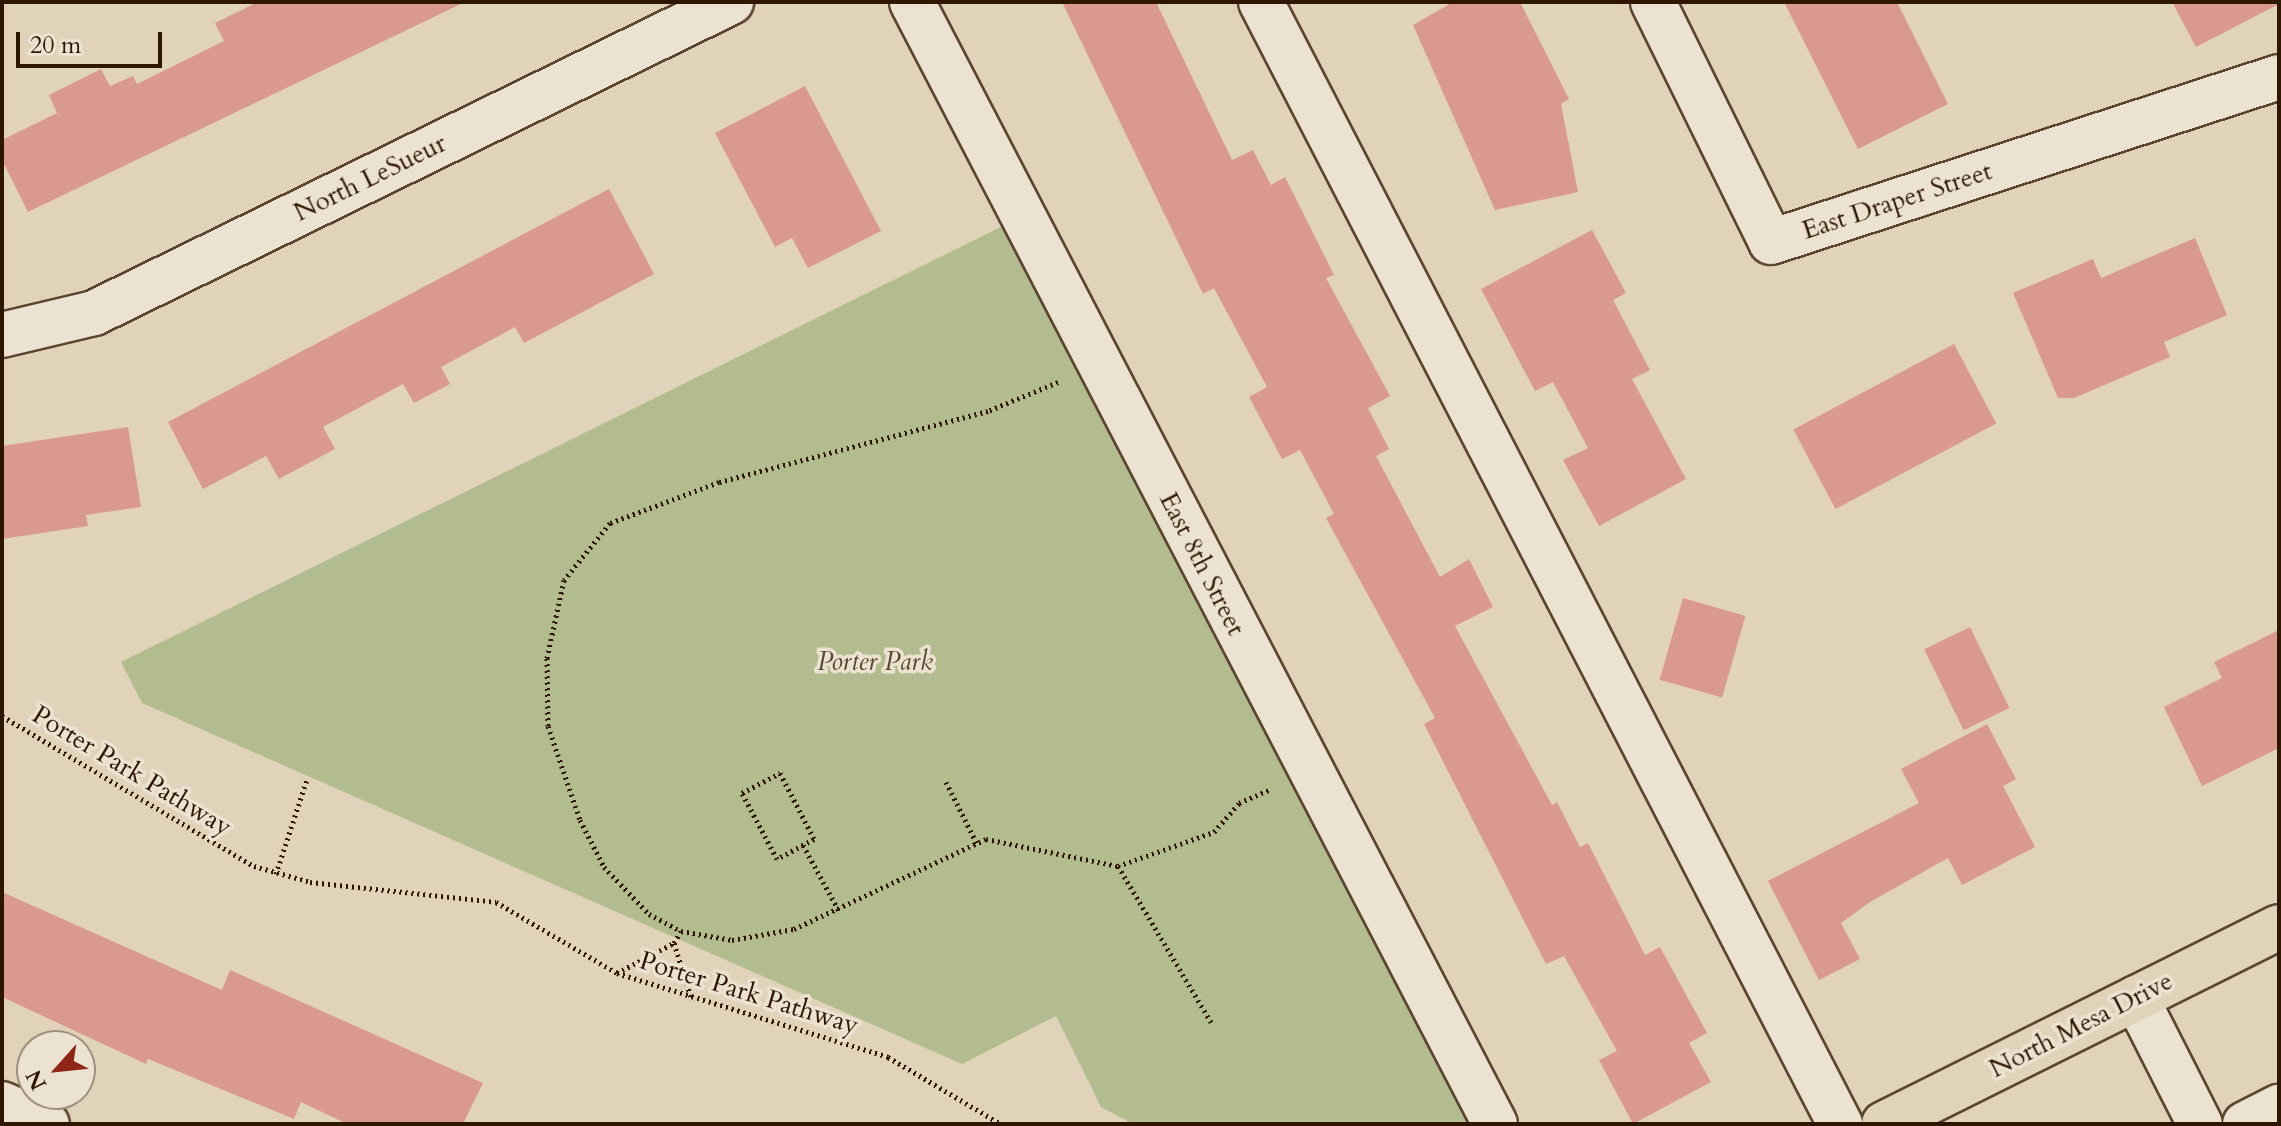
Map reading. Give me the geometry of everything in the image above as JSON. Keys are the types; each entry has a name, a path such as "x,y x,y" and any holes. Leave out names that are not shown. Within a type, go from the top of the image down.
{"main road":[{"name":"North Mesa Drive","path":"1884,1124 2279,927"}],"street":[{"name":"North LeSueur","path":"2,335 94,313 731,2"},
{"name":"East 8th Street","path":"912,2 1308,770 1495,1124"},
{"path":"1261,2 1840,1124"},
{"name":"East Draper Street","path":"1653,2 1771,242 2279,77"},
{"path":"2136,998 2200,1124"},
{"path":"2,1104 47,1124"},
{"path":"2245,1124 2279,1107"}],"path":[{"path":"1099,364 988,411 719,482 610,523 564,580 547,658 548,726 580,820 604,867 640,907 681,931 732,940 794,929 839,911 986,839 1118,866 1214,832 1239,803 1308,770"},
{"name":"Porter Park Pathway","path":"2,716 225,852 276,874 496,902 617,973 692,1000 888,1057 1001,1124"},
{"path":"780,773 814,839 803,845 777,859 742,793 780,773"},
{"path":"276,874 307,779"},
{"path":"946,782 977,844"},
{"path":"803,845 839,911"},
{"path":"1118,866 1211,1022"},
{"path":"617,973 674,943 681,931"},
{"path":"674,943 692,1000"}],"green space":[{"name":"Porter Park","path":"1023,216 1495,1124 1133,1124 1101,1107 1056,1016 962,1064 142,703 121,662"}],"building":[{"path":"258,2 465,2 28,212 2,160 2,140 57,113 49,95 101,69 110,86 133,76 137,84 224,41 215,23"},
{"path":"1062,2 1156,2 1232,160 1253,150 1271,185 1285,177 1334,275 1326,278 1390,396 1368,408 1389,449 1376,456 1440,577 1469,559 1493,607 1455,626 1552,805 1557,802 1580,847 1588,843 1645,955 1660,947 1707,1033 1689,1043 1711,1082 1633,1124 1599,1060 1617,1051 1564,956 1546,964 1424,724 1435,718 1326,518 1334,514 1300,450 1282,459 1249,397 1267,387 1214,288 1203,294"},
{"path":"1453,2 1520,2 1569,99 1561,104 1578,192 1495,210 1413,25"},
{"path":"1784,2 1897,2 1948,104 1858,149"},
{"path":"2172,2 2279,2 2279,4 2196,47"},
{"path":"805,86 881,231 808,268 792,238 775,247 715,133"},
{"path":"609,189 654,274 524,343 515,327 441,367 450,384 414,403 403,384 323,427 335,449 279,479 266,456 203,489 168,422"},
{"path":"1592,230 1626,293 1613,300 1650,370 1632,379 1686,479 1599,526 1563,460 1588,448 1553,382 1535,391 1481,289"},
{"path":"2195,238 2227,315 2164,342 2170,357 2074,398 2058,398 2013,293 2093,259 2101,278"},
{"path":"1954,344 1996,423 1836,509 1793,429"},
{"path":"128,427 141,507 86,515 88,526 2,539 2,446"},
{"path":"1683,598 1745,616 1722,698 1660,680"},
{"path":"1970,627 2009,708 1964,730 1924,649"},
{"path":"2279,630 2279,748 2202,786 2164,707 2222,678 2214,662"},
{"path":"1987,724 2016,779 2003,786 2035,847 1962,885 1948,858 1870,902 1841,923 1860,959 1819,980 1768,881 1919,803 1901,769"},
{"path":"2,892 222,990 230,970 483,1083 463,1124 347,1124 301,1102 294,1119 148,1059 146,1064 96,1041 96,1030 73,1030 2,997"}]}
